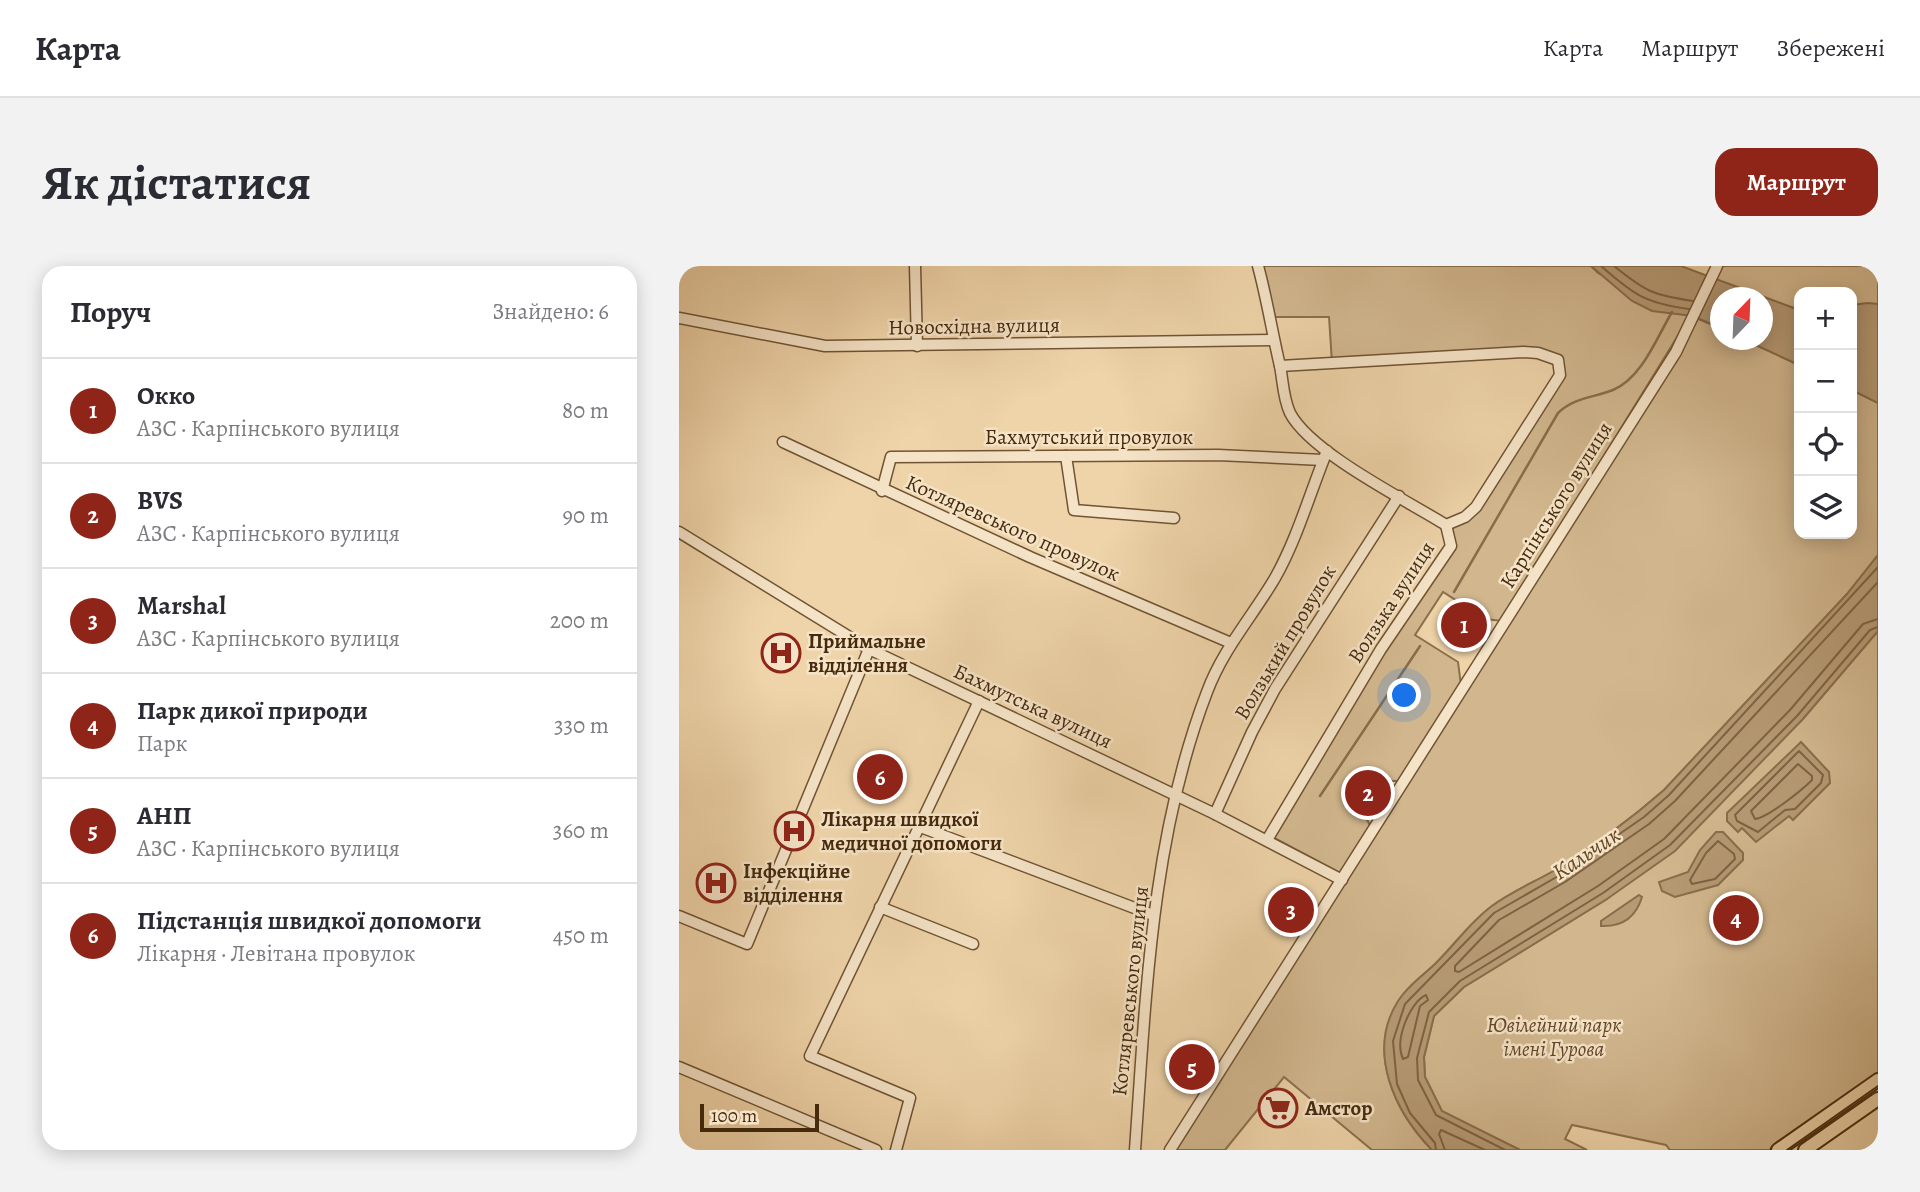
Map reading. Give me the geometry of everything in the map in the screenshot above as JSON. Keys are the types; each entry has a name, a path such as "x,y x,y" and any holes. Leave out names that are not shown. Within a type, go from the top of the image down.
{"main road":[{"path":"1779,1150 1878,1080"},
{"path":"1805,1150 1878,1099"}],"street":[{"path":"915,266 917,346"},
{"path":"1258,266 1271,317 1272,340 1290,412 1298,425 1325,455 1446,525"},
{"name":"Карпінського вулиця","path":"1170,1150 1676,352 1716,268"},
{"name":"Новосхідна вулиця","path":"679,318 825,346 1272,340"},
{"name":"Волзька вулиця","path":"1267,839 1381,649 1451,546 1446,525 1465,517 1486,494 1560,375 1558,360 1538,353 1523,352 1280,366"},
{"name":"Котляревського провулок","path":"783,442 883,491 1231,643"},
{"name":"Бахмутський провулок","path":"883,491 891,457 1325,455"},
{"name":"Котляревського вулиця","path":"1135,1150 1153,915 1175,795 1206,694 1231,643 1283,562 1325,455"},
{"path":"1066,456 1074,510 1174,518"},
{"name":"Волзький провулок","path":"1215,814 1252,732 1275,689 1399,496"},
{"name":"Бахмутська вулиця","path":"679,532 869,649 1267,839 1342,880"},
{"path":"679,916 747,944 869,649"},
{"path":"896,1150 910,1098 810,1056 979,701"},
{"path":"918,826 1153,915"},
{"path":"880,907 973,944"},
{"path":"679,1067 876,1150"}],"green space":[{"path":"1258,266 1591,266 1598,273 1690,316 1502,621 1485,619 1443,592 1415,635 1458,662 1461,685 1401,781 1387,781 1372,771 1356,786 1349,806 1365,816 1371,827 1342,874 1269,835 1451,546 1446,525 1465,517 1560,367 1549,355 1332,363 1329,317 1271,317"},
{"path":"1721,266 1878,266 1878,304 1857,305 1857,287 1794,287 1794,308 1773,301 1773,287 1732,287 1715,281"},
{"path":"1696,318 1710,324 1710,350 1767,350 1794,363 1794,539 1857,539 1857,392 1878,403 1878,555 1847,594 1664,790 1585,851 1492,906 1411,985 1399,1001 1389,1020 1385,1040 1389,1080 1407,1118 1432,1150 1372,1150 1284,1077 1225,1150 1175,1150"},
{"name":"Ювілейний парк імені Гурова","path":"1878,631 1878,1073 1769,1150 1670,1150 1666,1145 1572,1125 1565,1139 1587,1150 1520,1150 1442,1112 1425,1077 1424,1057 1434,1016 1464,987 1607,899 1802,720"}],"water":[{"path":"1591,266 1681,266 1737,287 1710,287 1710,324 1693,316 1652,311 1632,301"},
{"path":"1773,300 1794,308 1794,363 1767,350 1773,350"},
{"path":"1857,304 1878,304 1878,403 1857,392"},
{"name":"Кальчик","path":"1878,555 1878,631 1802,720 1675,851 1607,899 1464,987 1434,1016 1424,1057 1425,1077 1442,1111 1520,1150 1432,1150 1407,1118 1397,1100 1385,1061 1389,1020 1402,995 1492,906 1585,851 1664,790 1847,594"},
{"path":"1801,742 1829,772 1830,783 1793,820 1789,816 1756,842 1742,828 1738,832 1727,821 1727,813"},
{"path":"1716,832 1723,832 1743,853 1743,860 1718,885 1675,897 1662,891 1659,882 1688,872 1700,850"},
{"path":"1639,895 1642,897 1632,915 1622,923 1601,926 1601,921"}],"waterway":[{"path":"1454,592 1558,413 1578,401 1623,384 1648,356 1672,312"},
{"path":"1320,796 1420,646"}],"tram line":[{"path":"1787,1150 1878,1086"}],"place":[{"name":"Окко","path":"1464,625"},
{"name":"Приймальне відділення","path":"781,653"},
{"name":"Підстанція швидкої допомоги","path":"880,777"},
{"name":"BVS","path":"1368,793"},
{"name":"Лікарня швидкої медичної допомоги","path":"794,831"},
{"name":"Інфекційне відділення","path":"716,883"},
{"name":"Marshal","path":"1291,910"},
{"name":"Парк дикої природи","path":"1736,918"},
{"name":"АНП","path":"1192,1067"},
{"name":"Амстор","path":"1278,1108"}]}
